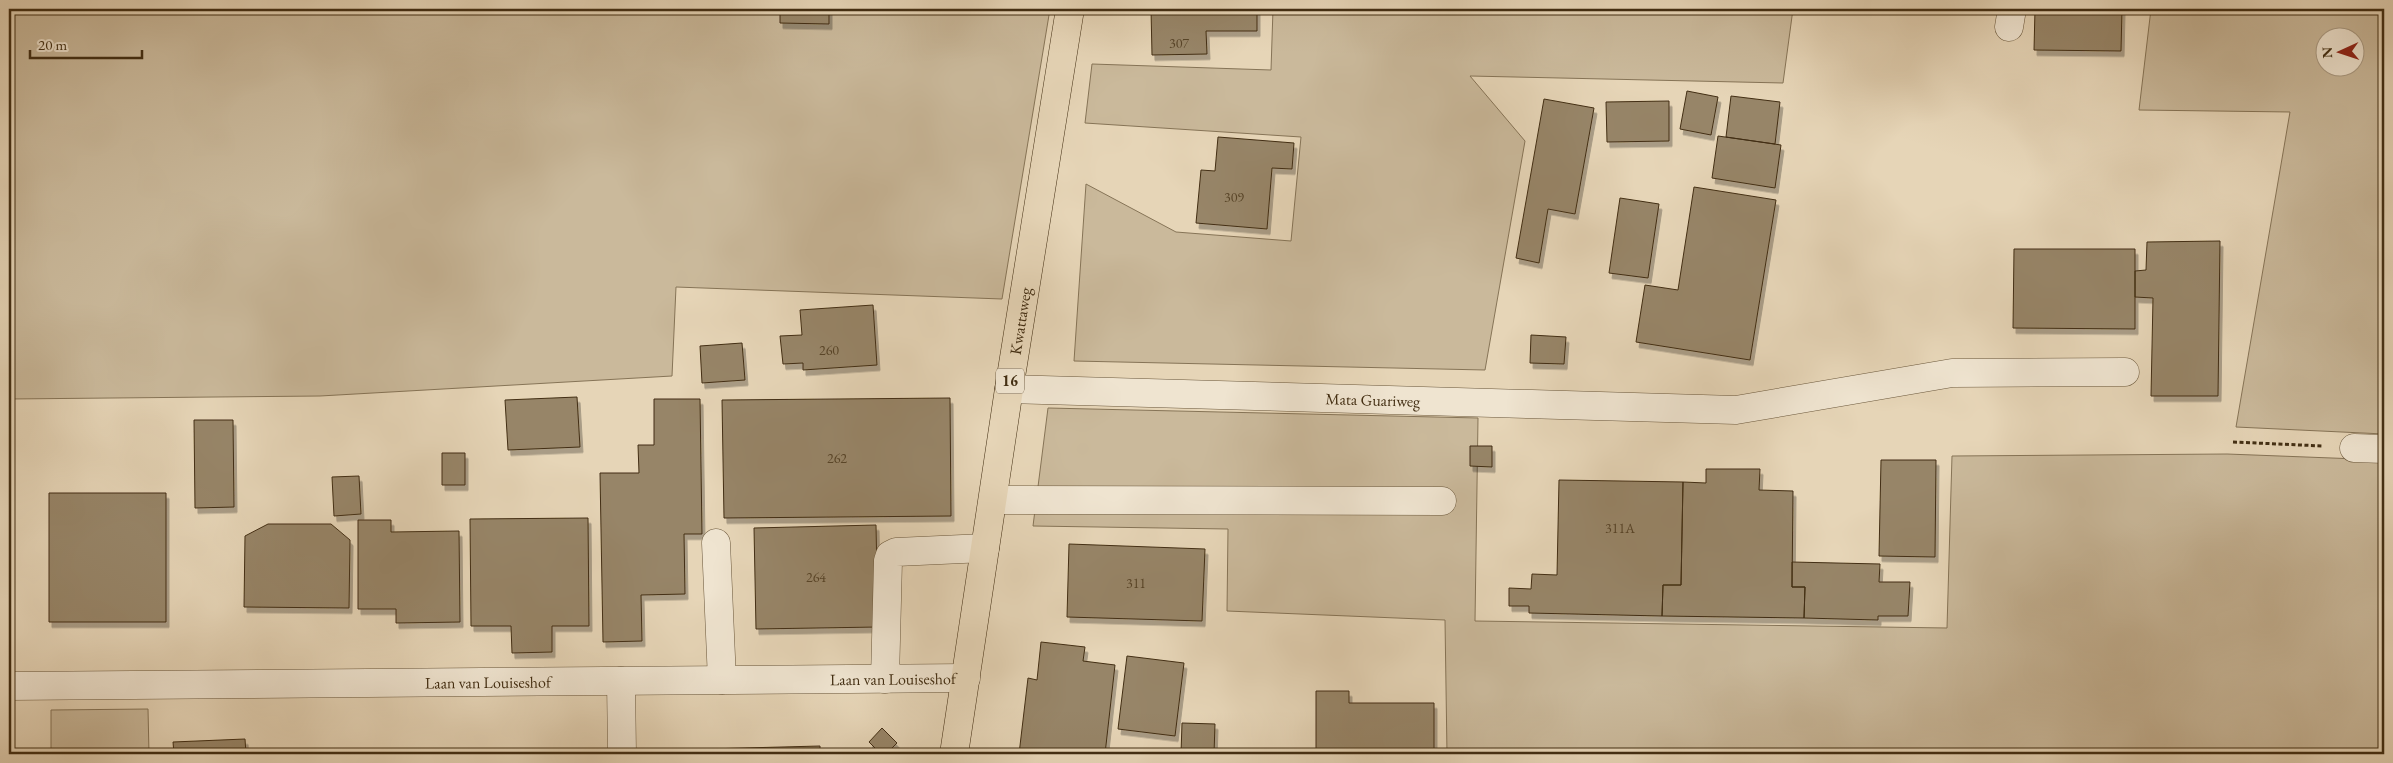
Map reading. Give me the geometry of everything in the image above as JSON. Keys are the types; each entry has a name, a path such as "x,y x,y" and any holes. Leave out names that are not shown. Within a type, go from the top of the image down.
{"main road":[{"name":"Kwattaweg","path":"954,754 1009,389 1070,9"}],"street":[{"name":"Mata Guariweg","path":"1009,389 1736,410 1952,373 2125,372"},
{"path":"2354,448 2384,449"},
{"path":"992,500 1442,501"},
{"path":"716,544 722,680"},
{"path":"885,679 888,561 890,555 896,552 985,548"},
{"name":"Laan van Louiseshof","path":"9,686 966,678"},
{"path":"621,681 622,754"}],"path":[{"path":"2233,442 2354,448"}],"shaded area":[{"path":"9,9 1050,9 1002,299 676,287 672,376 320,396 9,399"},
{"path":"1273,9 1793,9 1783,83 1470,76 1525,141 1485,370 1074,361 1086,184 1176,232 1291,241 1301,137 1085,123 1092,64 1271,70"},
{"path":"2151,9 2384,9 2384,434 2236,427 2290,112 2139,110"},
{"path":"1048,408 1478,418 1475,621 1947,628 1952,456 2227,454 2384,460 2384,754 1447,754 1445,620 1227,611 1228,529 1033,526"},
{"path":"148,709 149,754 51,754 51,710"}],"building":[{"path":"780,9 829,9 829,24 780,23"},
{"path":"1151,9 1257,9 1257,31 1206,31 1207,54 1152,55"},
{"path":"2035,9 2122,9 2121,51 2034,50"},
{"path":"1687,91 1718,97 1711,135 1680,129"},
{"path":"1731,96 1780,102 1775,144 1726,137"},
{"path":"1544,99 1594,108 1575,214 1548,209 1539,263 1516,258"},
{"path":"1669,101 1669,141 1607,142 1606,102"},
{"path":"1718,136 1781,145 1775,188 1712,178"},
{"path":"1218,137 1294,143 1292,169 1272,168 1267,229 1196,223 1201,170 1215,171"},
{"path":"1694,187 1776,200 1750,360 1636,342 1645,285 1678,290"},
{"path":"1620,198 1659,204 1648,278 1609,273"},
{"path":"2220,241 2218,396 2151,396 2153,298 2135,297 2135,271 2146,270 2147,242"},
{"path":"2014,249 2135,249 2135,329 2013,328"},
{"path":"873,305 877,365 803,370 803,363 783,364 780,336 802,335 800,310"},
{"path":"1531,335 1566,337 1564,364 1530,363"},
{"path":"742,343 745,380 702,383 700,346"},
{"path":"577,397 580,447 508,450 505,400"},
{"path":"950,398 951,516 724,518 722,400"},
{"path":"654,399 700,399 702,534 684,534 685,594 641,595 642,641 603,642 600,473 639,473 638,445 654,445"},
{"path":"194,420 233,420 234,507 195,508"},
{"path":"1470,446 1492,446 1492,467 1470,466"},
{"path":"442,453 465,453 465,485 442,485"},
{"path":"1881,460 1936,460 1935,557 1879,556"},
{"path":"1706,469 1760,469 1759,490 1793,491 1792,587 1805,587 1804,618 1662,616 1663,585 1681,585 1683,482 1706,483"},
{"path":"359,476 361,514 334,516 332,477"},
{"path":"1559,480 1683,482 1681,585 1663,585 1662,616 1529,613 1529,606 1509,606 1509,588 1531,589 1532,574 1557,575"},
{"path":"49,493 166,493 166,622 49,622"},
{"path":"588,518 589,626 552,626 552,652 512,653 511,626 471,626 470,519"},
{"path":"358,520 391,520 391,532 459,531 460,622 396,623 396,609 358,609"},
{"path":"268,524 331,524 350,540 349,608 244,607 245,536"},
{"path":"876,525 878,627 756,629 754,528"},
{"path":"1069,544 1205,549 1202,621 1067,617"},
{"path":"1792,562 1880,564 1879,582 1910,582 1908,616 1878,616 1878,620 1804,618 1805,587 1792,587"},
{"path":"1041,642 1085,647 1083,661 1115,665 1105,754 1019,754 1028,678 1037,680"},
{"path":"1127,656 1184,663 1175,736 1118,729"},
{"path":"1316,691 1349,691 1349,703 1434,703 1434,754 1316,754"},
{"path":"1182,723 1215,724 1214,754 1181,754"},
{"path":"882,728 897,743 886,754 881,754 869,742"},
{"path":"245,739 246,754 174,754 173,742"},
{"path":"820,746 820,754 670,754 669,750"},
{"path":"496,750 496,754 284,754 284,751"}]}
